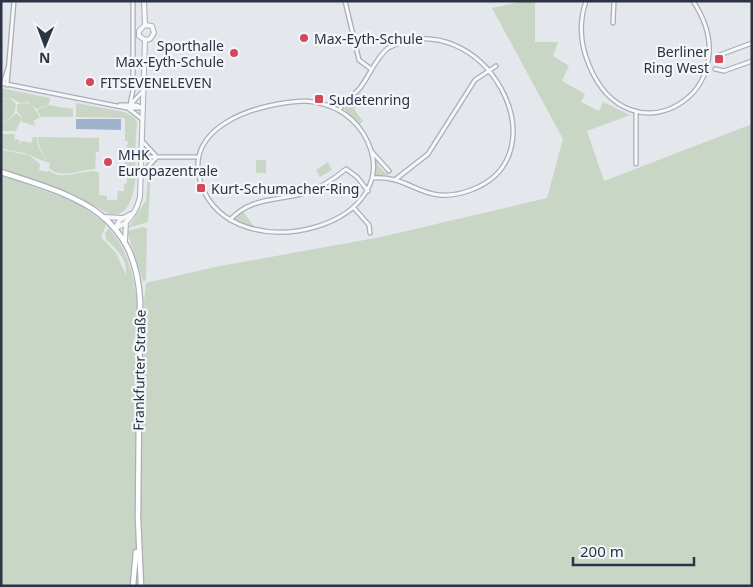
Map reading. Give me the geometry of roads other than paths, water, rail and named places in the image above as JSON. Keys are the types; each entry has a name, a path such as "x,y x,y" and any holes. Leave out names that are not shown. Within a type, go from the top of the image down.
{"main road":[{"name":"Frankfurter Straße","path":"1,172 71,198 104,217 125,241 138,274 140,300 138,518 140,586"},
{"name":"Frankfurter Straße","path":"133,586 138,518"}],"street":[{"path":"14,1 9,65 4,84 117,106 143,108"},
{"path":"130,107 133,90 133,1"},
{"path":"144,1 146,25"},
{"path":"345,1 359,60 371,69"},
{"path":"586,1 581,32 585,52 591,71 611,97 636,112 660,112 690,101"},
{"path":"612,23 614,1"},
{"path":"693,1 713,33"},
{"path":"115,228 135,211 140,197 145,40 139,33 141,27 146,25 152,26 154,33 150,39 145,40"},
{"path":"339,110 358,90 384,52 402,39"},
{"path":"717,47 717,58 752,42"},
{"path":"492,61 499,73"},
{"path":"712,76 715,67 724,71 752,61"},
{"path":"396,179 428,154 475,80 496,66"},
{"path":"372,178 396,179 420,192 438,196 460,194 487,182 502,164 513,134 512,111 505,84"},
{"path":"130,107 143,91"},
{"path":"372,151 372,178 368,191 354,208 319,224 281,232 251,230 230,220 215,208 204,190 199,175 199,157 202,147 215,130 236,117 256,109 306,101 321,103 339,110 359,127 372,151 389,171"},
{"path":"130,107 143,120"},
{"path":"636,112 636,164"},
{"path":"142,142 157,157"},
{"path":"142,157 199,157"},
{"path":"142,173 157,157"},
{"path":"230,220 246,206 306,193 321,186 346,169 357,177 368,191"},
{"path":"354,208 369,225 370,233"},
{"path":"104,217 125,220"},
{"path":"125,220 125,241"}],"water":[{"path":"76,119 121,119 121,130 76,129"}],"place":[{"name":"Max-Eyth-Schule","path":"304,38"},
{"name":"Sporthalle Max-Eyth-Schule","path":"234,53"},
{"name":"Berliner Ring West","path":"719,59"},
{"name":"FITSEVENELEVEN","path":"90,82"},
{"name":"Sudetenring","path":"319,99"},
{"name":"MHK Europazentrale","path":"108,162"},
{"name":"Kurt-Schumacher-Ring","path":"201,188"}]}
